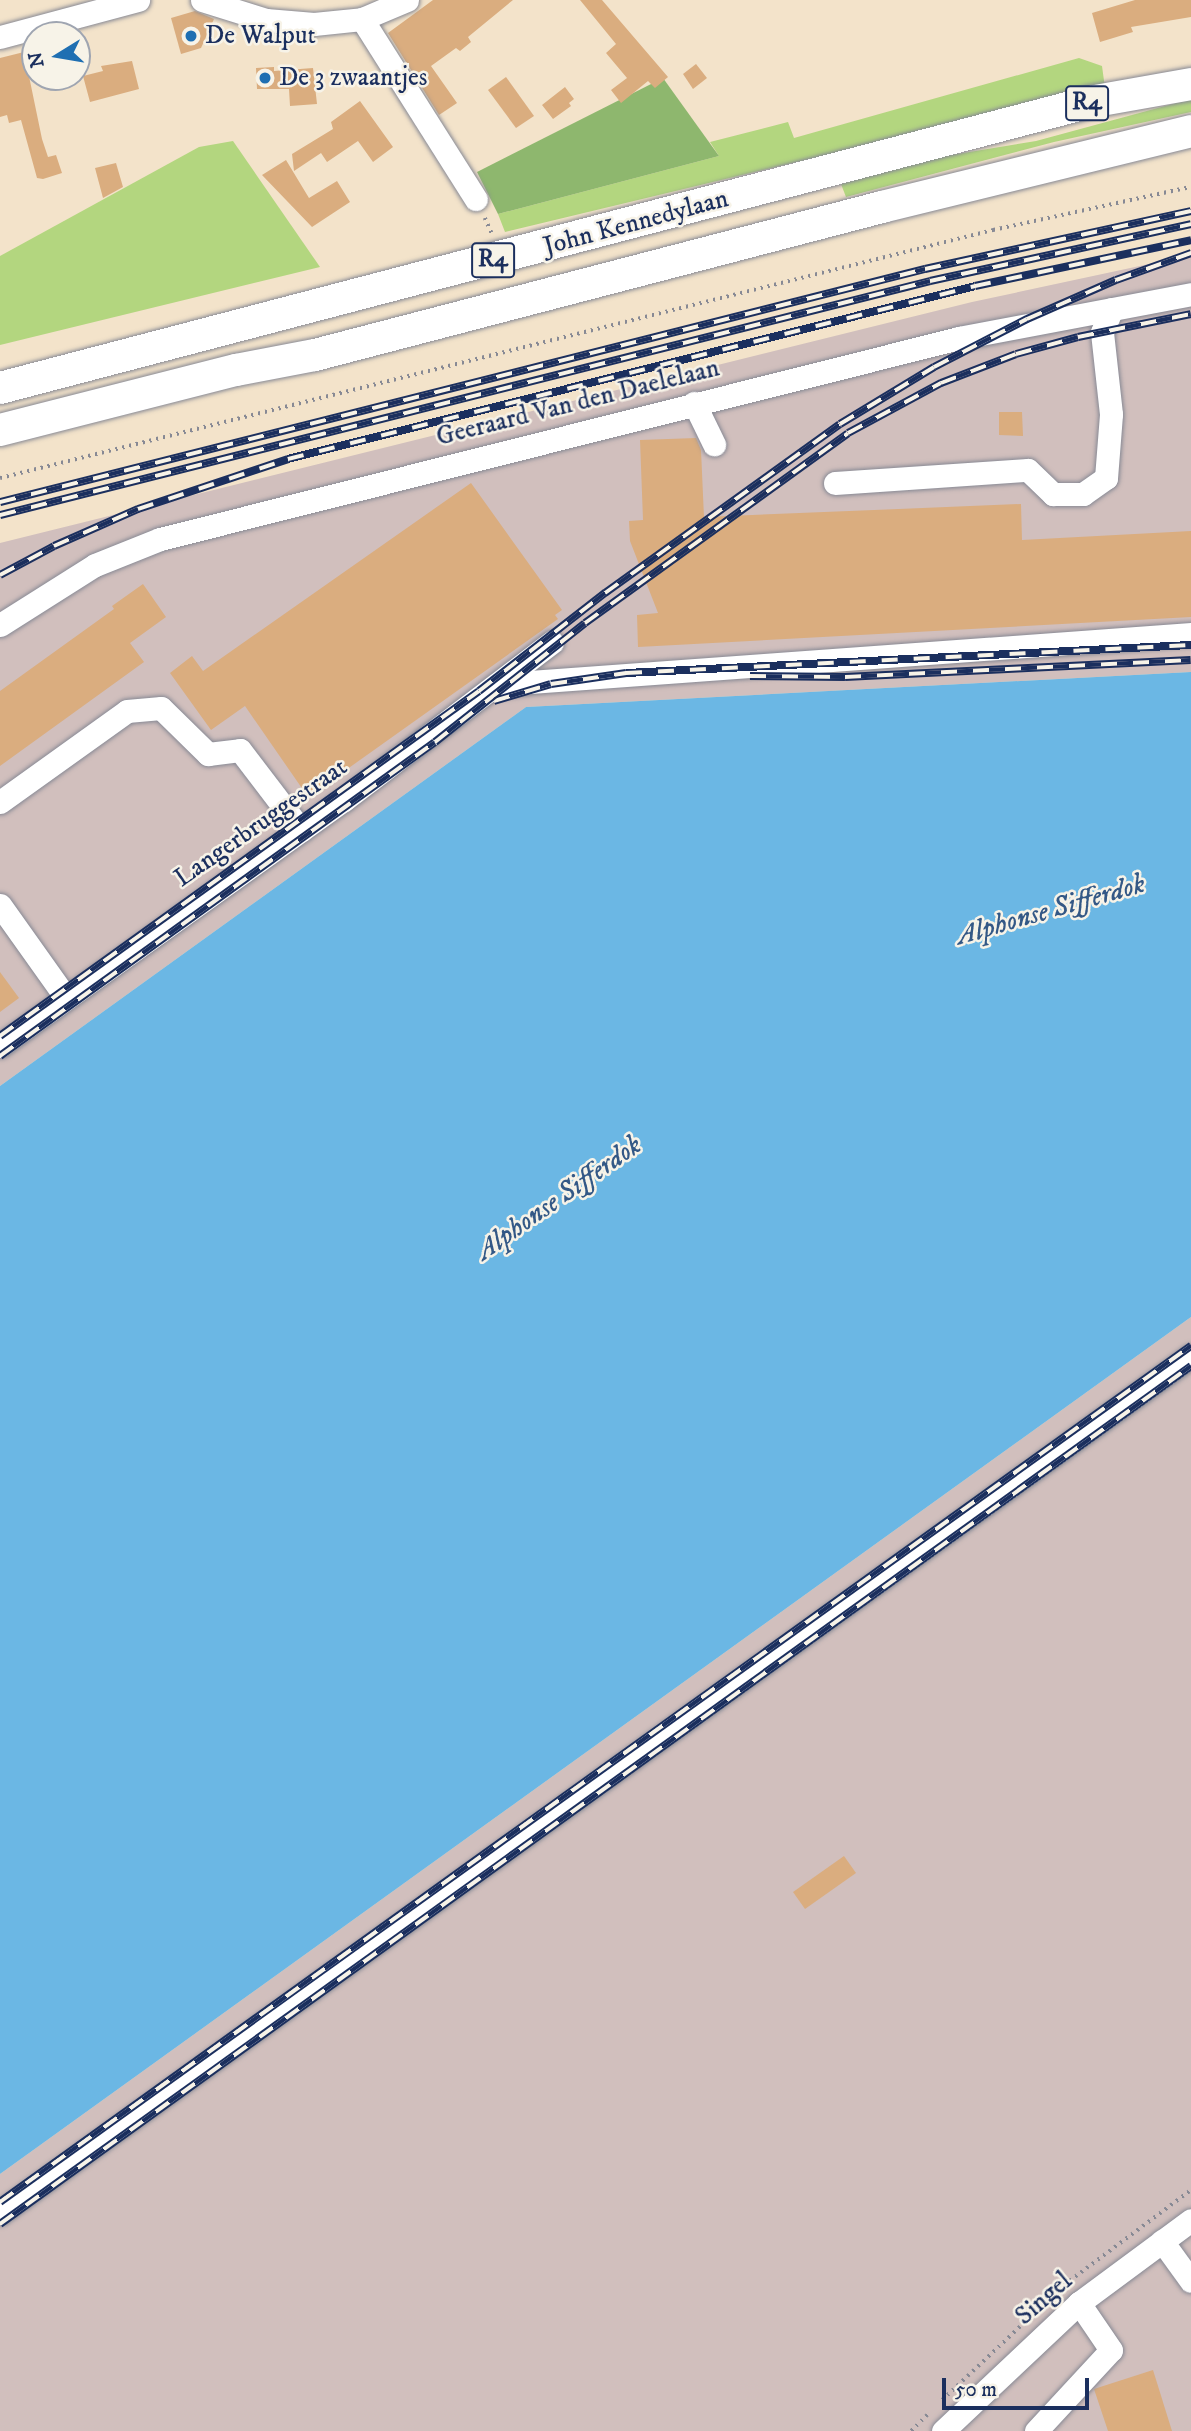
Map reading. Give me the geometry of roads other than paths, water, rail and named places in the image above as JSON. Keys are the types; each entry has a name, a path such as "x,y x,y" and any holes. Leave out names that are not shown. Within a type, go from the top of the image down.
{"highway":[{"name":"John Kennedylaan","path":"0,388 1090,102 1191,84"},
{"name":"John Kennedylaan","path":"0,430 236,370 314,355 882,207 1191,131"}],"street":[{"path":"0,37 138,0"},
{"path":"202,0 266,20 314,24 362,19 407,0"},
{"path":"362,19 476,199"},
{"name":"Geeraard Van den Daelelaan","path":"0,625 95,565 160,539 959,338 1191,294"},
{"path":"835,483 1028,470 1054,494 1083,494 1107,478 1111,414 1102,332 1112,309"},
{"path":"694,403 714,444"},
{"path":"492,688 530,682 1191,634"},
{"name":"Langerbruggestraat","path":"0,1046 301,830 552,642"},
{"path":"0,802 127,712 161,708 208,754 240,750 301,830"},
{"path":"0,905 66,998"},
{"path":"0,2213 1191,1356"},
{"name":"Singel","path":"943,2431 1079,2303 1191,2220"},
{"path":"1162,2241 1191,2281"},
{"path":"1036,2431 1111,2350 1079,2303"}],"water":[{"name":"Alphonse Sifferdok","path":"1191,672 1191,1317 0,2174 0,1086 526,707"}],"railway":[{"path":"0,502 925,269 1191,211"},
{"path":"0,515 930,281 1191,224"},
{"path":"0,575 54,546 138,509 288,459 975,286 1191,240"},
{"path":"0,1036 479,691 605,593 840,424 934,367 1027,319 1116,280 1191,253"},
{"path":"0,1056 435,742 585,623 848,433 941,383 1016,354 1078,337 1191,314"},
{"path":"494,701 551,684 626,673 1191,645"},
{"path":"750,676 845,677 1191,660"},
{"path":"0,2202 1191,1346"},
{"path":"0,2224 1191,1366"}],"place":[{"name":"De Walput","path":"191,36"},
{"name":"De 3 zwaantjes","path":"265,78"}]}
